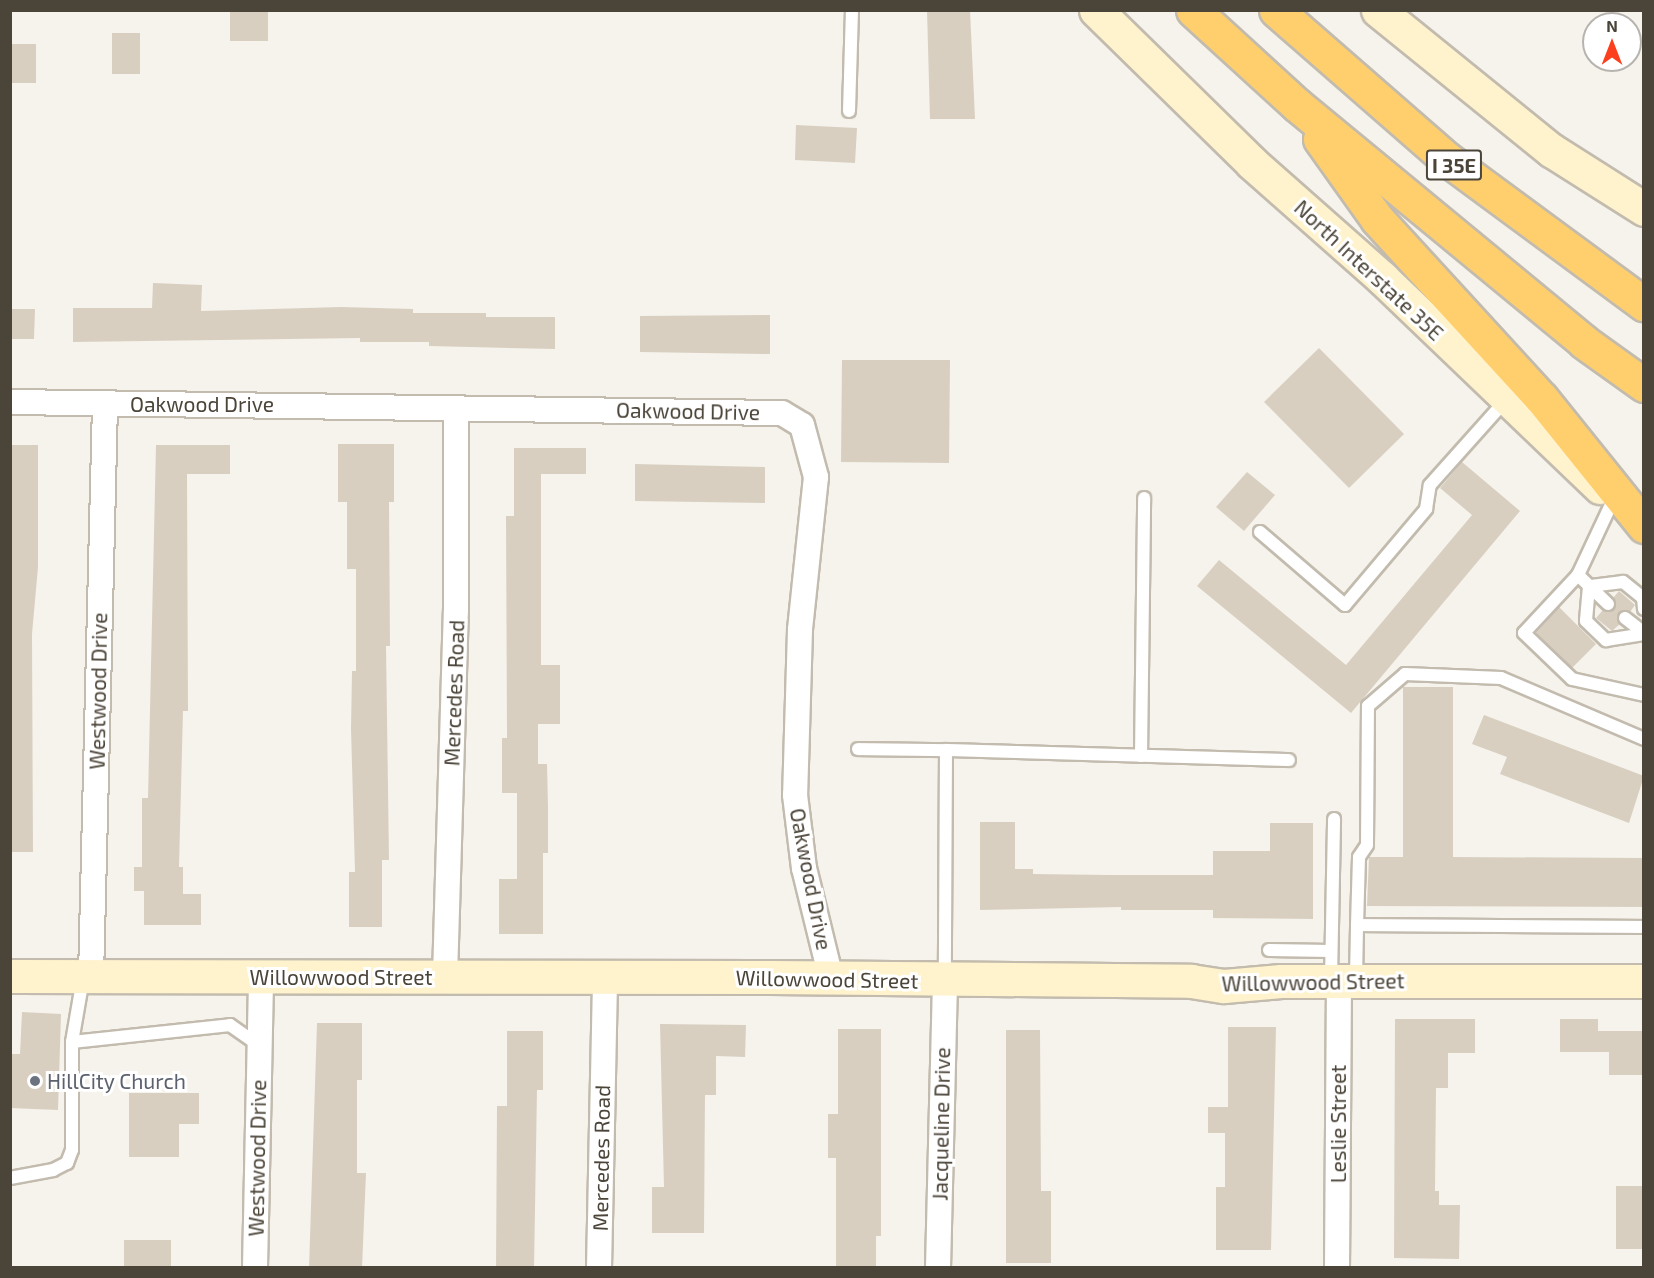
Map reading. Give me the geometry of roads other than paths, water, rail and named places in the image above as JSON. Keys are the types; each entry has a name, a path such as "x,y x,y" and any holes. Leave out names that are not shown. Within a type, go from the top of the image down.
{"highway":[{"name":"I 35E","path":"1193,10 1297,105 1584,342 1644,385"},
{"name":"I 35E","path":"1276,10 1446,159 1644,304"},
{"path":"1297,105 1377,219 1542,399 1615,496 1644,527"}],"street":[{"name":"North Interstate 35E","path":"1096,10 1252,163 1382,278 1506,400 1615,496"},
{"path":"1378,10 1551,150 1644,209"},
{"name":"Oakwood Drive","path":"10,402 782,413 802,425 811,447 816,477 800,630 795,795 804,868 831,978"},
{"name":"Westwood Drive","path":"81,977 105,404"},
{"name":"Mercedes Road","path":"445,977 456,611 456,409"},
{"name":"Willowwood Street","path":"10,976 831,978 1191,981 1224,986 1340,973 1644,981"},
{"name":"Leslie Street","path":"1337,1268 1340,973"},
{"name":"Westwood Drive","path":"255,1268 261,977"},
{"name":"Mercedes Road","path":"599,1268 605,977"},
{"name":"Jacqueline Drive","path":"938,1268 945,980"}],"lane":[{"path":"849,111 852,10"},
{"path":"1260,532 1345,605 1426,509 1430,486 1506,400"},
{"path":"1615,496 1578,575 1524,633 1572,679 1644,695"},
{"path":"1141,756 1144,498"},
{"path":"1578,575 1608,604"},
{"path":"1589,586 1623,582 1643,598 1644,609"},
{"path":"1589,586 1586,621 1606,640 1644,634"},
{"path":"1625,618 1644,634"},
{"path":"1340,973 1357,925 1359,857 1366,844 1368,706 1404,675 1501,678 1644,739"},
{"path":"858,749 1289,760"},
{"path":"945,980 946,750"},
{"path":"1334,819 1340,973"},
{"path":"1357,925 1644,927"},
{"path":"1269,950 1340,973"},
{"path":"10,1178 67,1163 72,1150 72,1042 82,984 81,977"},
{"path":"72,1042 230,1025 259,1045"}],"place":[{"name":"HillCity Church","path":"35,1081"}]}
